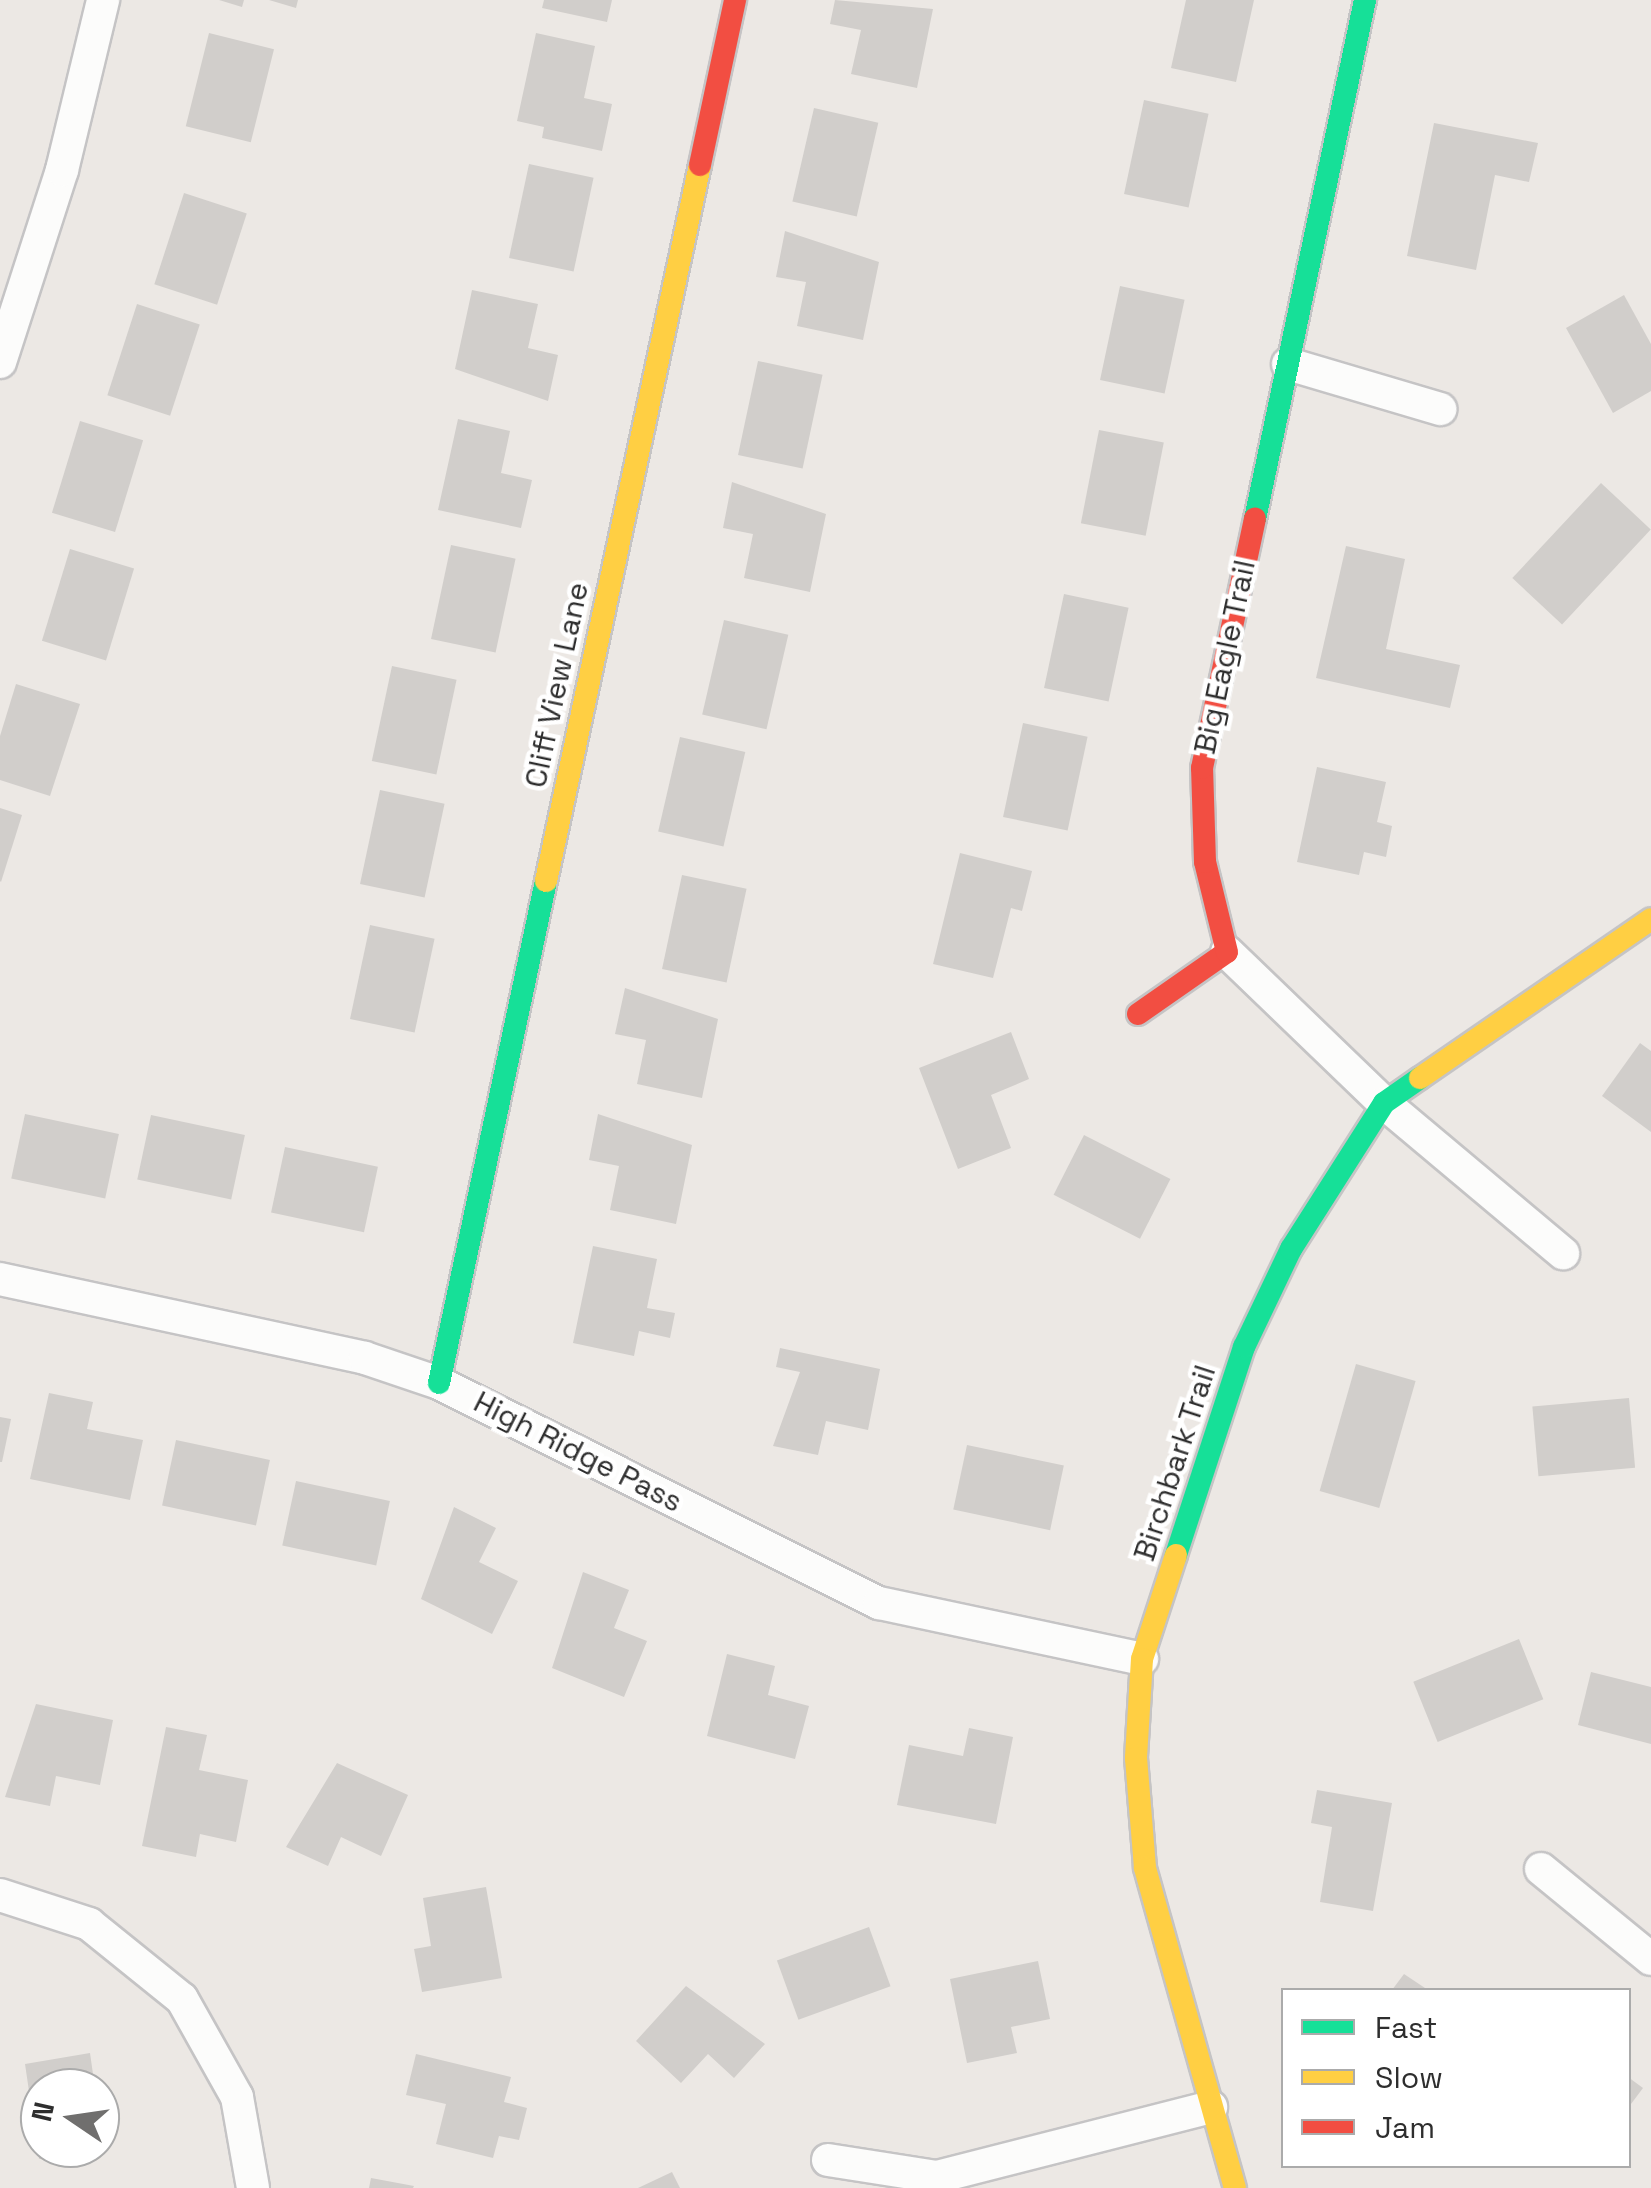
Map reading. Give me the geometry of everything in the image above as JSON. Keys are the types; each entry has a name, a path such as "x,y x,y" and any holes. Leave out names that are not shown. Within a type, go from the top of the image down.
{"street":[{"path":"0,362 103,0"},
{"name":"Cliff View Lane","path":"439,1383 734,0"},
{"name":"Big Eagle Trail","path":"1227,952 1205,862 1202,768 1365,0"},
{"path":"1288,364 1440,409"},
{"name":"Birchbark Trail","path":"1236,2188 1145,1868 1136,1758 1142,1659 1264,1302 1384,1103 1651,919"},
{"path":"1138,1014 1227,952 1384,1103 1562,1252"},
{"name":"High Ridge Pass","path":"0,1280 366,1358 439,1383 880,1603 1142,1659"},
{"path":"1540,1869 1651,1959"},
{"path":"0,1895 89,1924 182,1999 237,2097 253,2188"},
{"path":"828,2160 937,2176 1212,2107"}],"building":[{"path":"219,0 244,0 242,7"},
{"path":"269,0 298,0 296,8"},
{"path":"544,0 612,0 607,22 542,8"},
{"path":"835,0 933,9 917,88 851,74 861,30 830,24"},
{"path":"1186,0 1254,0 1236,82 1171,68"},
{"path":"209,33 274,49 251,142 186,126"},
{"path":"536,33 595,46 584,98 612,104 602,151 542,138 544,127 517,121"},
{"path":"1144,100 1209,114 1189,208 1124,194"},
{"path":"814,108 878,123 857,216 792,202"},
{"path":"1434,123 1538,143 1529,182 1495,175 1476,270 1407,256"},
{"path":"529,164 594,178 574,272 509,258"},
{"path":"184,193 247,213 217,305 154,284"},
{"path":"785,231 879,262 863,340 797,326 806,282 776,277"},
{"path":"1120,286 1185,300 1165,394 1100,380"},
{"path":"472,290 538,304 528,348 558,355 548,401 455,369"},
{"path":"1624,295 1651,344 1651,391 1613,413 1566,328"},
{"path":"137,304 200,324 170,416 107,395"},
{"path":"758,361 823,375 803,469 738,455"},
{"path":"458,419 510,431 501,473 532,480 521,528 438,510"},
{"path":"80,421 143,440 115,532 52,513"},
{"path":"1099,430 1164,443 1146,536 1081,523"},
{"path":"732,482 826,514 810,592 744,578 753,534 723,528"},
{"path":"1601,483 1651,529 1562,624 1512,578"},
{"path":"451,545 516,559 496,653 431,639"},
{"path":"1346,546 1405,559 1386,649 1460,665 1450,708 1316,678"},
{"path":"70,549 134,569 106,660 42,641"},
{"path":"1064,594 1129,608 1109,702 1044,688"},
{"path":"724,620 788,635 766,729 702,715"},
{"path":"392,666 457,680 436,775 372,761"},
{"path":"16,684 80,704 50,796 0,780 0,736"},
{"path":"1023,723 1088,737 1068,831 1003,817"},
{"path":"680,737 745,752 723,847 658,832"},
{"path":"1317,767 1386,782 1377,822 1392,826 1386,857 1364,852 1359,875 1297,862"},
{"path":"380,790 445,804 425,898 360,884"},
{"path":"0,808 22,815 1,882 0,881"},
{"path":"960,853 1032,871 1022,911 1011,908 993,978 933,964"},
{"path":"682,875 747,889 727,983 662,969"},
{"path":"370,925 435,939 415,1033 350,1019"},
{"path":"625,988 718,1019 702,1098 637,1084 646,1040 615,1034"},
{"path":"1011,1032 1029,1079 991,1095 1011,1148 958,1169 919,1068"},
{"path":"1640,1043 1651,1051 1651,1132 1602,1096"},
{"path":"25,1114 119,1134 105,1199 11,1179"},
{"path":"598,1114 692,1145 676,1224 610,1210 619,1166 589,1160"},
{"path":"151,1115 245,1135 231,1200 137,1180"},
{"path":"1084,1135 1170,1179 1140,1239 1054,1195"},
{"path":"285,1147 378,1167 364,1232 271,1213"},
{"path":"593,1246 657,1259 647,1308 675,1313 670,1338 639,1331 634,1356 573,1343"},
{"path":"780,1348 880,1369 868,1430 826,1421 818,1455 773,1446 800,1372 776,1367"},
{"path":"1356,1364 1416,1381 1379,1508 1320,1491"},
{"path":"49,1393 93,1402 87,1429 143,1440 130,1500 30,1479"},
{"path":"1629,1398 1635,1468 1538,1476 1532,1406"},
{"path":"0,1417 11,1419 2,1462 0,1462"},
{"path":"176,1440 270,1460 256,1525 162,1506"},
{"path":"967,1445 1064,1466 1050,1530 953,1510"},
{"path":"296,1481 390,1501 376,1566 282,1546"},
{"path":"454,1507 496,1528 479,1562 518,1581 492,1634 421,1599"},
{"path":"583,1572 629,1590 614,1628 647,1641 624,1697 552,1668"},
{"path":"1519,1639 1543,1699 1438,1742 1413,1682"},
{"path":"727,1654 775,1666 768,1695 809,1706 795,1759 707,1736"},
{"path":"1591,1672 1651,1687 1651,1744 1578,1725"},
{"path":"36,1704 113,1720 100,1785 56,1776 50,1806 5,1797"},
{"path":"166,1727 207,1735 199,1770 248,1780 236,1842 200,1834 196,1857 142,1846"},
{"path":"969,1728 1013,1737 996,1824 897,1805 909,1745 963,1756"},
{"path":"337,1763 408,1795 381,1856 341,1837 328,1866 286,1847"},
{"path":"1317,1790 1392,1803 1373,1911 1320,1902 1332,1827 1311,1823"},
{"path":"486,1887 502,1978 422,1992 414,1949 431,1946 423,1898"},
{"path":"869,1927 891,1986 798,2020 777,1961"},
{"path":"1038,1961 1050,2019 1011,2027 1017,2053 967,2063 950,1979"},
{"path":"1404,1974 1425,1988 1394,1988"},
{"path":"686,1986 765,2044 734,2078 708,2054 681,2083 636,2041"},
{"path":"90,2053 92,2068 26,2068 25,2064"},
{"path":"416,2054 511,2077 504,2102 527,2108 519,2140 499,2136 493,2158 436,2144 446,2104 406,2095"},
{"path":"1631,2079 1643,2088 1631,2104"},
{"path":"672,2172 680,2188 638,2188"},
{"path":"371,2178 414,2186 369,2188"}],"traffic: fast":[{"path":"1255,519 1365,0"},
{"path":"439,1383 546,881"},
{"path":"1176,1555 1244,1347 1291,1249 1384,1103 1420,1078"}],"traffic: slow":[{"path":"546,881 700,165"},
{"path":"1420,1078 1651,919"},
{"path":"1176,1555 1142,1659 1136,1758 1145,1868 1235,2188"}],"traffic: jam":[{"path":"700,165 735,0"},
{"path":"1138,1014 1227,952 1205,862 1202,768 1255,519"}]}
